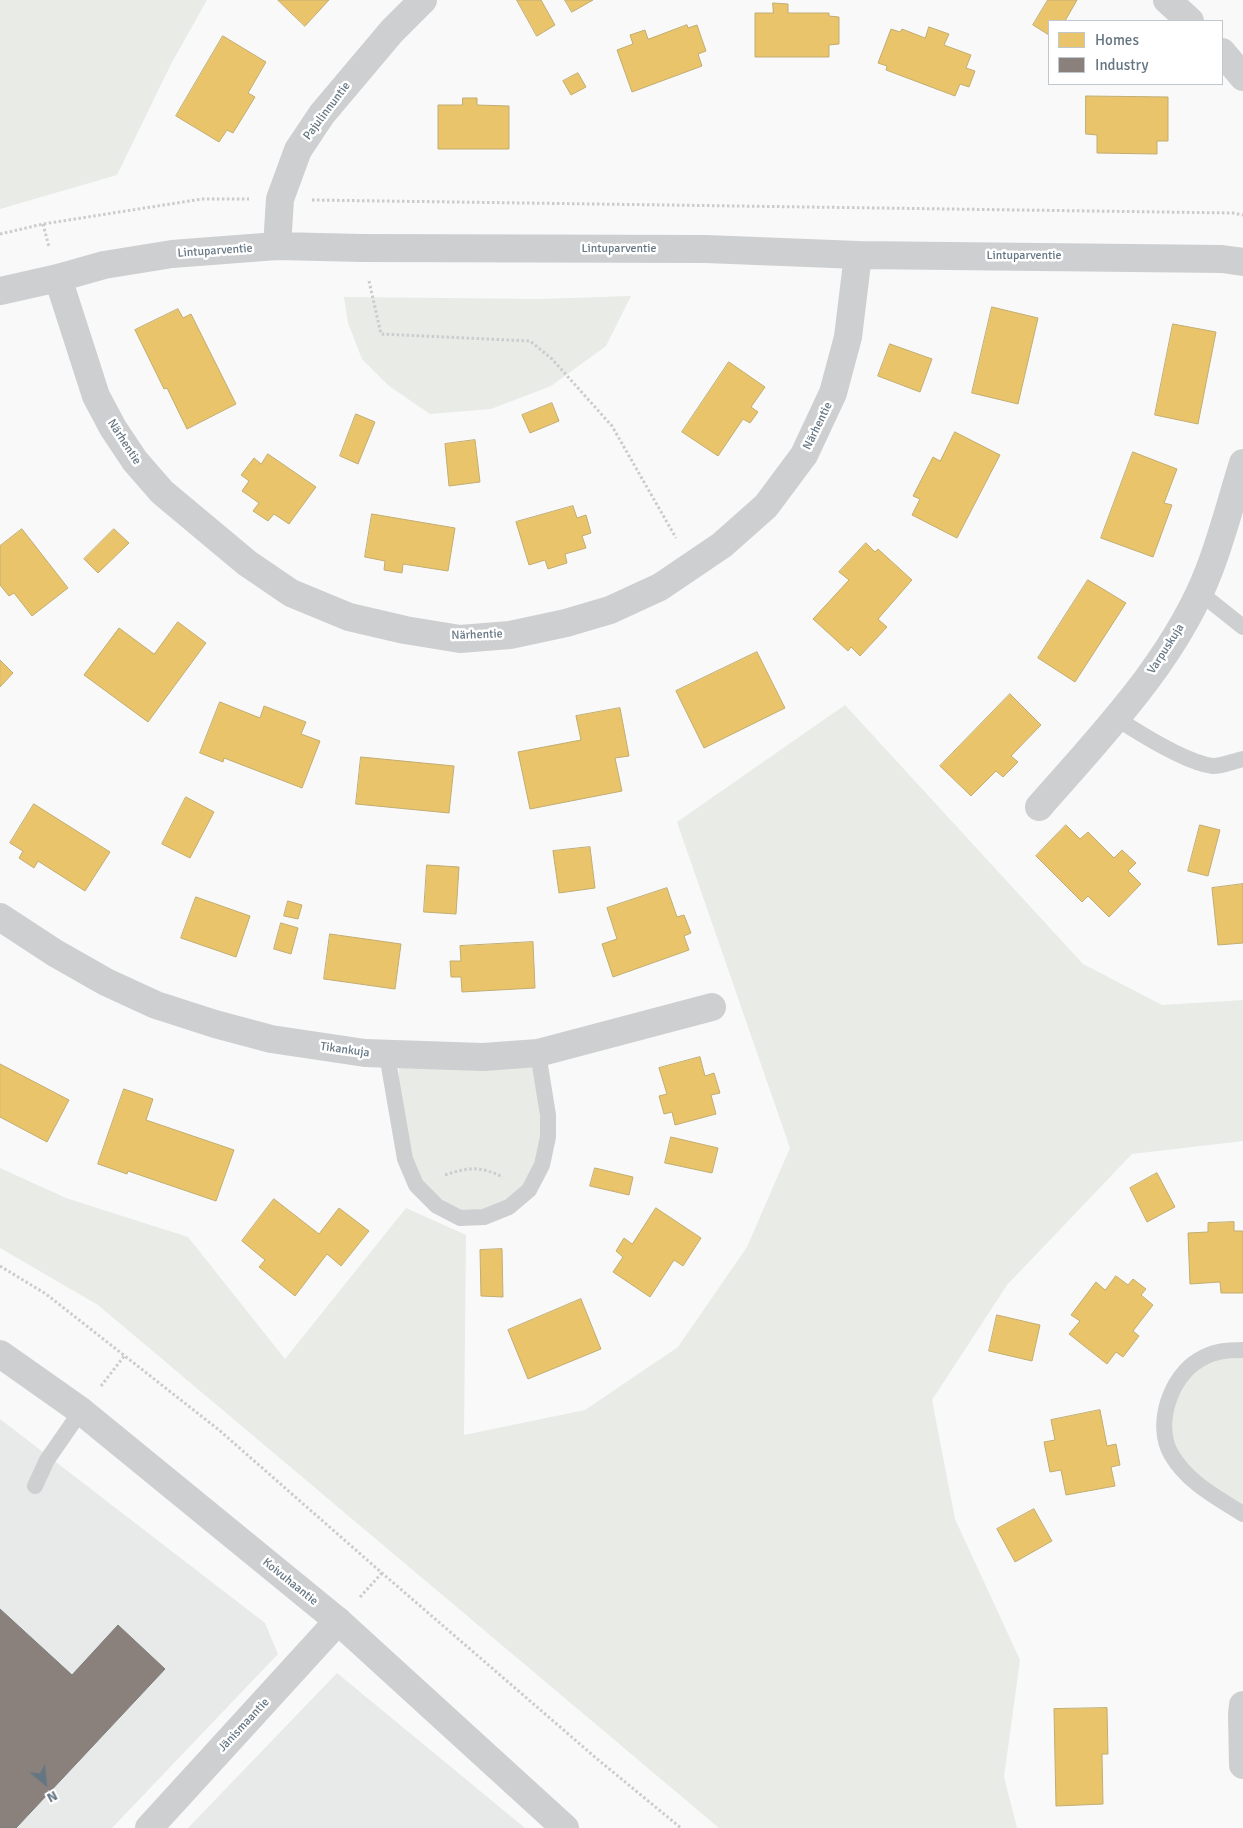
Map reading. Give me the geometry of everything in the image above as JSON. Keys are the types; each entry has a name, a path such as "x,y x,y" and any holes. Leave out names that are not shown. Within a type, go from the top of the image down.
{"street":[{"name":"Pajulinnuntie","path":"277,246 280,199 298,150 322,114 392,31 423,0"},
{"path":"1167,0 1189,20"},
{"path":"1223,53 1243,77"},
{"name":"Lintuparventie","path":"0,291 104,265 172,254 277,246 706,249 858,255 1204,258 1243,262"},
{"name":"Närhentie","path":"58,278 96,396 113,428 135,460 162,492 247,563 291,593 349,617 405,630 460,639 510,634 566,623 610,610 660,587 692,566 722,545 766,506 804,455 833,394 848,337 858,255"},
{"name":"Varpuskuja","path":"1039,807 1145,682 1183,625 1210,568 1243,463"},
{"name":"Tikankuja","path":"0,917 55,953 106,982 156,1005 271,1039 365,1054 483,1057 538,1053 712,1006"},
{"name":"Koivuhaantie","path":"0,1354 82,1411 338,1622 565,1828"},
{"name":"Jänismaantie","path":"148,1828 338,1622"},
{"path":"1243,1705 1243,1765"}],"lane":[{"path":"1199,592 1243,627"},
{"path":"1116,718 1170,750 1198,762 1214,766 1243,759"},
{"path":"387,1055 405,1159 416,1185 437,1206 460,1218 484,1217 509,1207 528,1190 542,1165 548,1137 548,1115 538,1053"},
{"path":"1243,1350 1221,1350 1198,1360 1177,1380 1168,1402 1163,1428 1170,1452 1187,1476 1206,1491 1243,1514"},
{"path":"35,1486 47,1460 82,1411"}],"path":[{"path":"0,234 42,224 202,199 1233,213 1243,215"},
{"path":"362,248 381,334 530,341 552,359 612,426 692,566"},
{"path":"416,1185 463,1169 488,1170 528,1190"},
{"path":"0,1266 46,1294 220,1430 588,1752 681,1828"},
{"path":"82,1411 125,1355"}],"shaded area":[{"path":"0,0 207,0 171,64 117,175 0,209"},
{"path":"631,296 606,346 551,386 491,409 430,414 389,386 362,359 348,323 344,297 541,299"},
{"path":"845,705 1083,964 1162,1005 1243,1000 1243,1141 1132,1154 1007,1285 932,1400 955,1519 1020,1660 1004,1777 1017,1828 719,1828 98,1305 0,1248 0,1168 66,1198 188,1237 285,1359 406,1208 466,1235 464,1435 585,1410 678,1347 747,1247 790,1148 677,822"},
{"path":"534,1064 544,1138 525,1187 506,1203 484,1213 461,1213 419,1183 410,1158 398,1092 399,1065"},
{"path":"1224,1355 1243,1355 1243,1509 1209,1488 1175,1451 1169,1428 1173,1404 1183,1382 1202,1364"},
{"path":"0,1419 265,1623 278,1654 112,1828 0,1828"},
{"path":"337,1673 525,1828 188,1828"}],"building: Homes":[{"path":"278,0 329,0 305,26"},
{"path":"517,0 541,0 555,25 537,36"},
{"path":"565,0 593,0 572,12"},
{"path":"1048,0 1077,0 1066,20 1048,20 1048,34 1033,25"},
{"path":"773,3 788,4 788,13 829,13 829,16 839,17 839,44 829,45 829,57 755,57 755,13 773,13"},
{"path":"687,25 688,28 697,25 706,51 698,54 702,66 632,92 617,50 633,44 630,35 645,30 648,39"},
{"path":"929,27 949,34 944,45 971,55 966,68 975,71 969,87 960,84 955,96 886,70 887,66 878,63 891,29 900,32 902,29 925,38"},
{"path":"223,36 266,62 248,93 255,97 233,133 227,130 219,142 176,116"},
{"path":"578,73 586,87 571,95 563,81"},
{"path":"1086,96 1168,97 1168,141 1157,141 1157,154 1097,153 1097,135 1086,134"},
{"path":"463,98 477,98 477,105 509,106 509,149 438,149 438,105 462,105"},
{"path":"992,307 1038,318 1018,404 972,393"},
{"path":"178,309 183,318 191,314 236,404 187,429 167,388 164,389 135,330"},
{"path":"1173,324 1216,332 1198,424 1155,415"},
{"path":"890,344 932,359 920,392 878,376"},
{"path":"729,362 765,387 751,407 758,412 750,423 743,419 718,456 682,432"},
{"path":"552,403 559,421 530,433 522,415"},
{"path":"356,414 375,422 358,464 340,456"},
{"path":"955,432 1000,455 957,538 912,515 920,499 913,496 933,457 940,461"},
{"path":"475,440 480,482 449,486 445,444"},
{"path":"1133,452 1177,469 1164,503 1172,505 1153,557 1101,538"},
{"path":"268,454 316,487 289,524 274,514 268,521 253,511 259,503 242,491 249,481 241,475 254,458 261,464"},
{"path":"573,506 577,518 586,515 591,533 582,536 586,548 565,554 567,563 548,569 545,560 529,565 516,522"},
{"path":"372,514 455,528 448,571 403,564 402,573 384,570 385,561 365,557"},
{"path":"22,529 68,588 32,616 14,593 9,596 0,585 0,546"},
{"path":"114,529 129,543 98,573 84,559"},
{"path":"866,543 875,552 878,549 912,580 878,619 887,627 860,656 851,647 848,651 813,619 849,580 839,572"},
{"path":"1088,580 1126,603 1075,682 1038,658"},
{"path":"178,622 206,643 148,722 84,675 119,628 154,654"},
{"path":"757,652 785,708 704,748 676,691"},
{"path":"0,660 13,673 0,687"},
{"path":"1010,694 1041,725 1011,756 1018,762 1003,777 996,771 971,796 940,766"},
{"path":"220,702 260,718 264,706 306,722 301,734 320,741 302,788 224,758 223,762 200,753"},
{"path":"620,708 629,756 615,758 622,791 530,809 518,752 581,740 576,716"},
{"path":"361,757 454,766 449,813 356,804"},
{"path":"186,797 214,812 190,858 162,844"},
{"path":"34,804 110,852 85,891 38,861 34,868 19,858 23,851 10,843"},
{"path":"1066,825 1080,839 1088,832 1114,858 1122,850 1136,863 1128,871 1141,884 1109,917 1088,896 1082,902 1036,856"},
{"path":"1200,825 1220,830 1208,876 1188,871"},
{"path":"590,847 595,888 559,893 553,851"},
{"path":"427,865 459,867 456,914 424,912"},
{"path":"1243,884 1243,943 1218,945 1212,888"},
{"path":"667,888 677,917 684,915 691,933 684,936 689,950 613,977 602,944 617,939 607,908"},
{"path":"196,897 250,916 236,957 181,938"},
{"path":"288,901 302,905 298,919 284,916"},
{"path":"281,923 298,928 291,954 274,949"},
{"path":"330,934 401,944 395,989 324,979"},
{"path":"533,942 535,988 462,992 461,977 451,977 450,961 461,961 460,946"},
{"path":"700,1057 705,1076 714,1073 720,1093 711,1095 716,1114 675,1125 672,1112 664,1114 659,1096 667,1094 659,1068"},
{"path":"0,1064 69,1100 47,1142 0,1117"},
{"path":"124,1089 153,1099 146,1120 234,1150 216,1201 128,1171 127,1174 98,1164"},
{"path":"671,1137 718,1148 712,1173 665,1163"},
{"path":"595,1168 633,1177 629,1195 590,1186"},
{"path":"1157,1173 1175,1207 1147,1222 1130,1188"},
{"path":"274,1199 319,1234 339,1208 369,1231 341,1266 327,1254 295,1296 259,1267 265,1260 242,1241"},
{"path":"656,1208 701,1238 683,1266 674,1260 650,1297 613,1272 623,1257 616,1251 624,1238 632,1244"},
{"path":"1234,1222 1234,1231 1243,1231 1243,1293 1221,1293 1220,1282 1190,1284 1188,1233 1208,1232 1208,1223"},
{"path":"502,1249 503,1297 481,1296 480,1250"},
{"path":"1116,1276 1128,1285 1133,1279 1146,1289 1141,1295 1153,1305 1133,1331 1139,1336 1123,1357 1116,1352 1107,1364 1069,1334 1080,1321 1071,1315 1096,1282 1105,1290"},
{"path":"581,1299 601,1349 528,1379 508,1330"},
{"path":"997,1315 1040,1325 1032,1361 989,1351"},
{"path":"1100,1410 1107,1446 1116,1444 1120,1465 1111,1467 1115,1486 1066,1495 1061,1470 1050,1472 1044,1442 1055,1440 1051,1420"},
{"path":"1034,1509 1052,1541 1015,1562 997,1529"},
{"path":"1107,1708 1108,1754 1102,1754 1103,1804 1056,1806 1054,1709"}],"building: Industry":[{"path":"0,1609 72,1675 118,1625 165,1669 16,1828 0,1828"}]}
